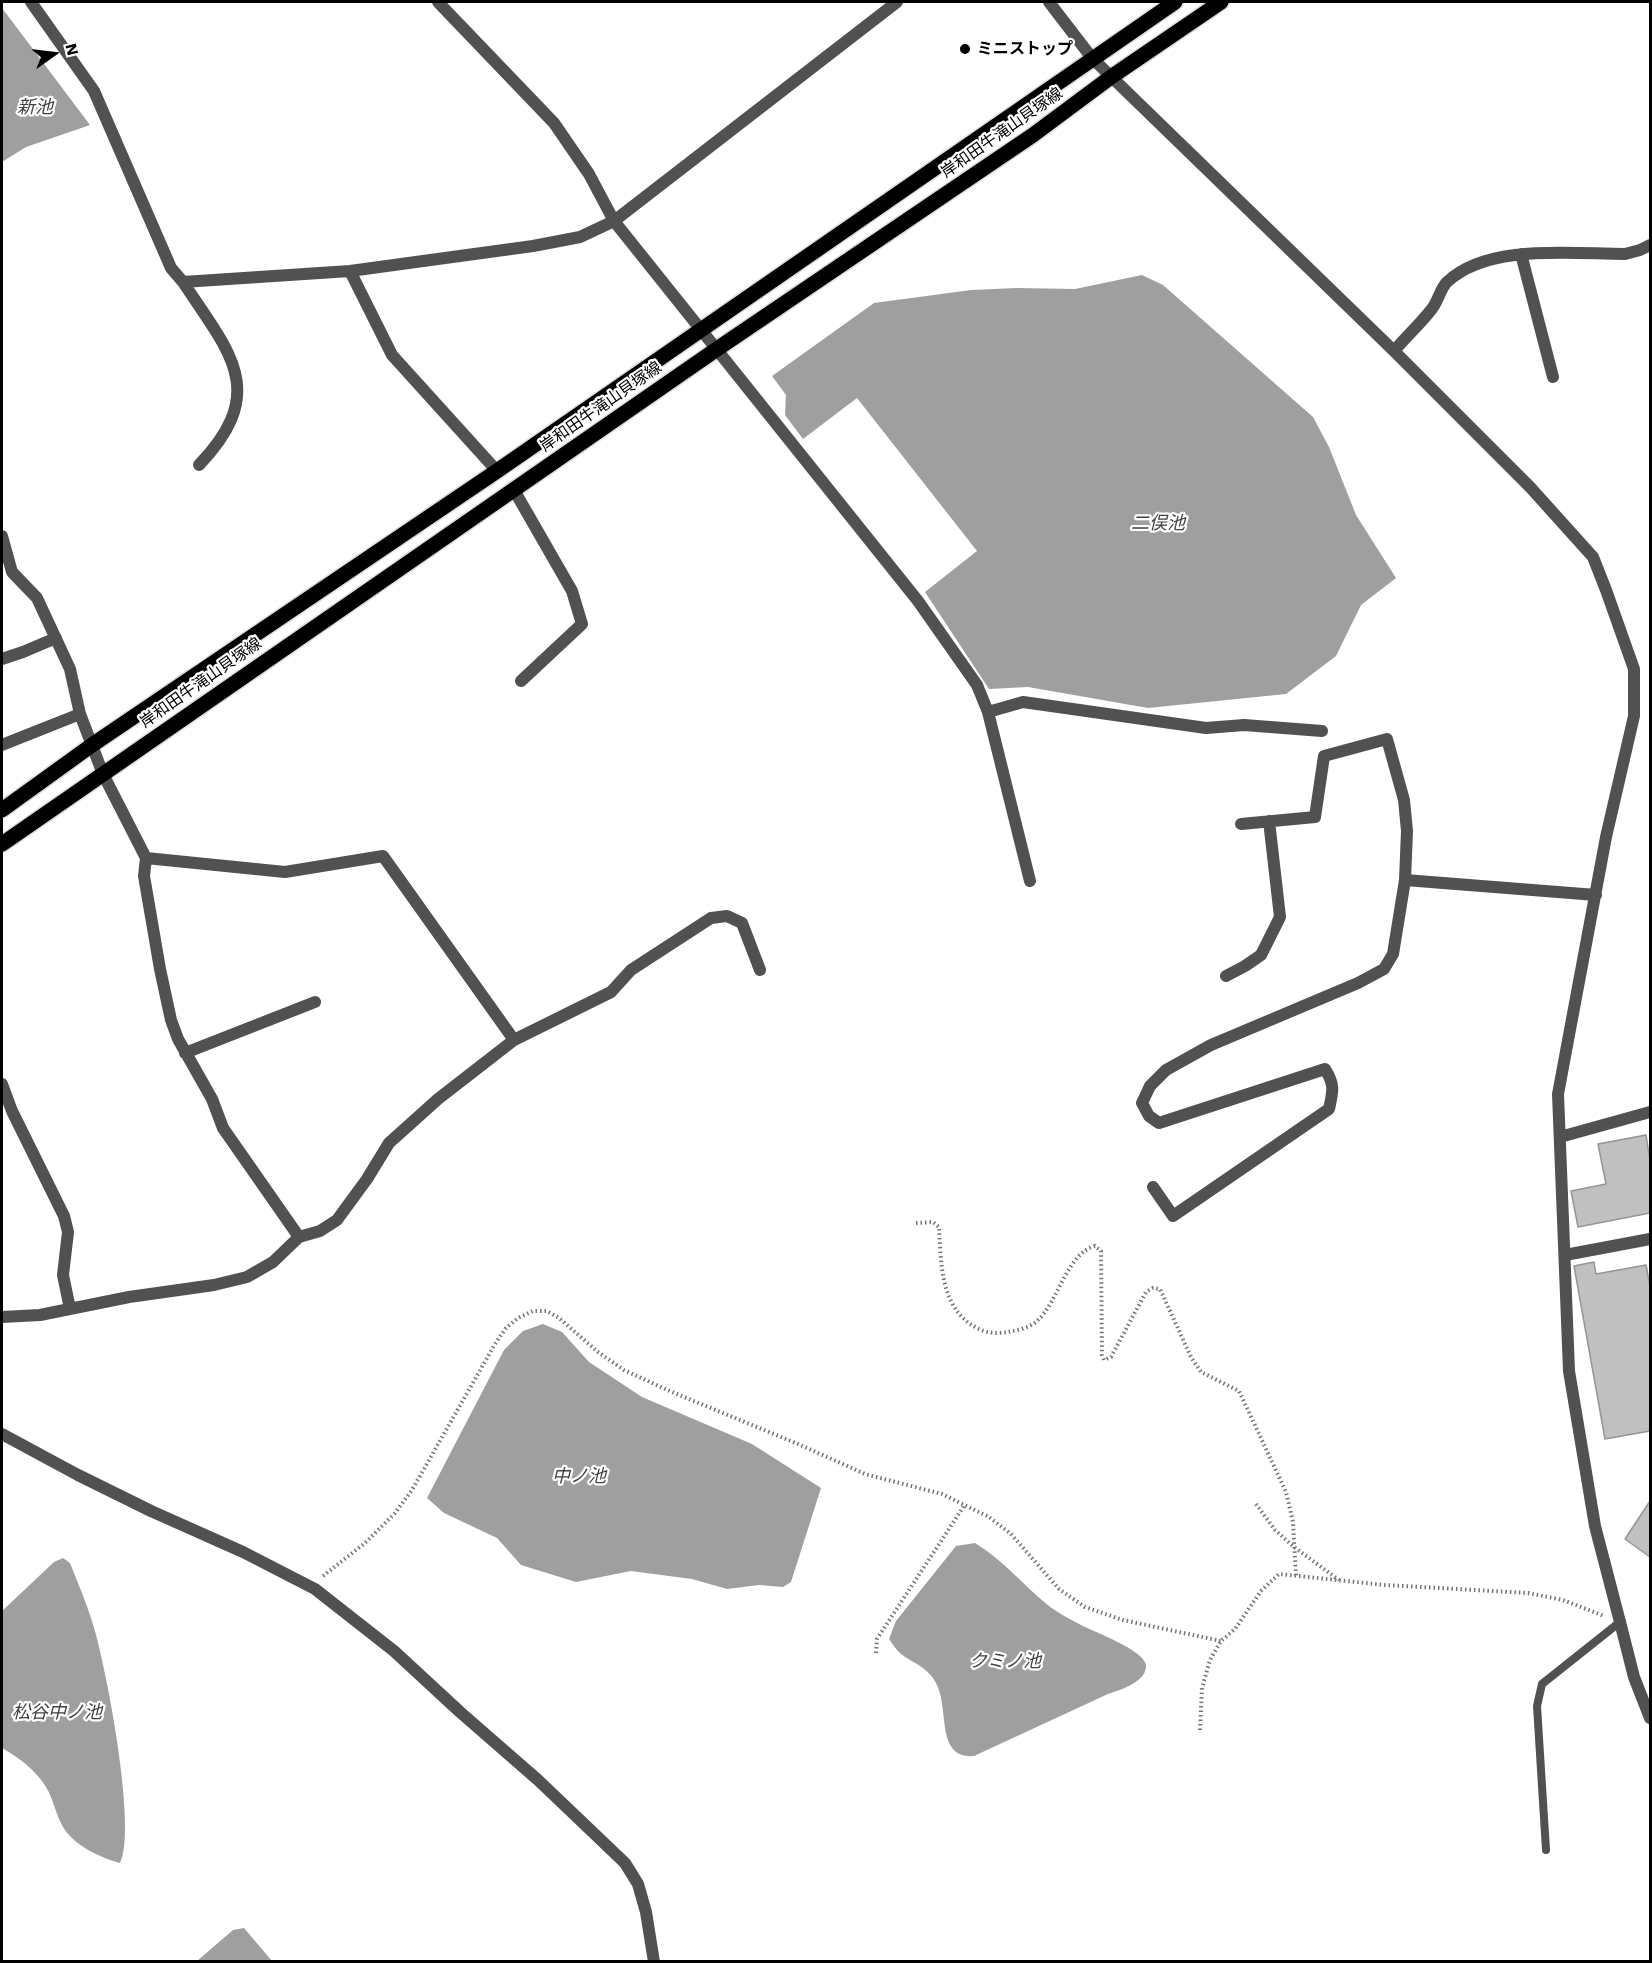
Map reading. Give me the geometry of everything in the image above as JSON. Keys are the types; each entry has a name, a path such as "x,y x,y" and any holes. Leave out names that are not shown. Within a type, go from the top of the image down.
{"main road":[{"name":"岸和田牛滝山貝塚線","path":"2,810 92,745 497,471 1175,2"},
{"name":"岸和田牛滝山貝塚線","path":"2,844 717,349 1033,135 1111,77 1221,2"}],"street":[{"path":"31,2 94,91 171,268 183,282 226,348 238,379 238,398 233,416 217,446 199,465"},
{"path":"438,2 554,123 589,174 614,221 918,601 977,685 988,712 1030,881"},
{"path":"183,282 351,271 580,237 614,221 897,2"},
{"path":"1049,2 1092,58 1394,351 1530,487 1593,557 1634,669 1634,716 1606,837 1558,1094 1569,1371 1575,1418 1594,1526 1634,1677 1650,1719"},
{"path":"1394,351 1433,308 1445,284 1461,272 1485,261 1511,254 1625,254 1650,245"},
{"path":"1521,254 1553,377"},
{"path":"351,271 392,355 497,471"},
{"path":"514,490 572,591 582,624 520,681"},
{"path":"2,536 12,572 38,598 70,669 80,714 103,774 146,858 144,876 168,1010 174,1029 212,1099 223,1128 299,1237"},
{"path":"2,659 56,638"},
{"path":"988,712 1023,702 1206,728 1244,725 1322,731"},
{"path":"2,745 80,714"},
{"path":"1153,1187 1173,1216 1329,1109 1333,1091 1333,1081 1325,1069 1159,1123 1149,1116 1142,1102 1150,1086 1166,1070 1211,1045 1358,983 1384,969 1393,954 1405,880 1407,831 1404,800 1387,739 1324,756 1315,817 1241,824"},
{"path":"1226,976 1261,955 1281,917 1269,822"},
{"path":"146,858 285,872 383,856 514,1040"},
{"path":"1405,880 1596,895"},
{"path":"2,1317 40,1315 129,1297 214,1285 247,1277 273,1262 299,1237 320,1231 337,1220 368,1179 389,1143 438,1099 514,1040 611,992 632,970 711,918 727,916 742,922 760,970"},
{"path":"185,1053 315,1002"},
{"path":"2,1084 12,1111 64,1216 68,1232 63,1275 70,1309"},
{"path":"1560,1137 1650,1112"},
{"path":"1565,1255 1650,1239"},
{"path":"2,1434 89,1480 310,1586 394,1651 538,1780 625,1863 638,1884 646,1912 654,1962"}],"lane":[{"path":"1546,1850 1537,1706 1542,1684 1620,1622"}],"path":[{"path":"916,1223 933,1222 939,1227 942,1274 952,1305 966,1323 983,1332 1005,1333 1025,1328 1038,1320 1086,1248 1095,1246 1101,1251 1102,1355 1104,1360 1111,1357 1146,1292 1153,1288 1160,1289 1191,1356 1201,1372 1239,1391 1286,1492 1293,1522 1296,1576"},
{"path":"310,1586 365,1543 395,1513 412,1490 506,1328 518,1318 533,1311 547,1311 624,1370 865,1474 942,1494 989,1517 1011,1534 1059,1589 1085,1607 1123,1620 1221,1641"},
{"path":"1256,1504 1275,1530 1339,1580"},
{"path":"876,1653 877,1639 964,1506"},
{"path":"1200,1730 1202,1688 1210,1660 1221,1641 1235,1629 1261,1591 1279,1574 1528,1593 1563,1600 1620,1622"}],"water":[{"name":"新池","path":"2,8 90,125 26,147 2,162"},
{"name":"二俣池","path":"1142,275 1163,285 1313,417 1329,447 1356,515 1396,578 1361,605 1336,656 1286,694 1148,708 1028,687 989,689 925,592 977,551 857,398 803,439 785,415 786,395 772,376 874,303 971,290 1075,289"},
{"name":"中ノ池","path":"543,1324 562,1332 589,1362 642,1397 752,1444 821,1488 791,1582 783,1587 759,1585 727,1589 692,1579 631,1571 576,1582 521,1565 497,1538 444,1513 427,1498 504,1350 523,1331"},
{"name":"クミノ池","path":"975,1543 995,1557 1053,1609 1137,1653 1146,1665 1138,1681 974,1756 962,1755 954,1750 946,1730 936,1683 925,1669 899,1652 889,1639 896,1621 956,1546"},
{"name":"松谷中ノ池","path":"63,1558 70,1563 91,1618 111,1705 118,1744 125,1817 124,1845 120,1863 90,1851 70,1836 62,1825 49,1792 42,1781 26,1764 2,1748 2,1611 54,1562"},
{"path":"244,1928 272,1961 197,1961 233,1930"}],"building":[{"path":"1646,1135 1650,1160 1650,1213 1578,1227 1571,1191 1606,1184 1598,1144"},
{"path":"1594,1262 1596,1274 1646,1265 1650,1286 1650,1431 1605,1439 1574,1266"},
{"path":"1650,1501 1650,1557 1625,1539"}],"place":[{"name":"ミニストップ","path":"965,49"}]}
